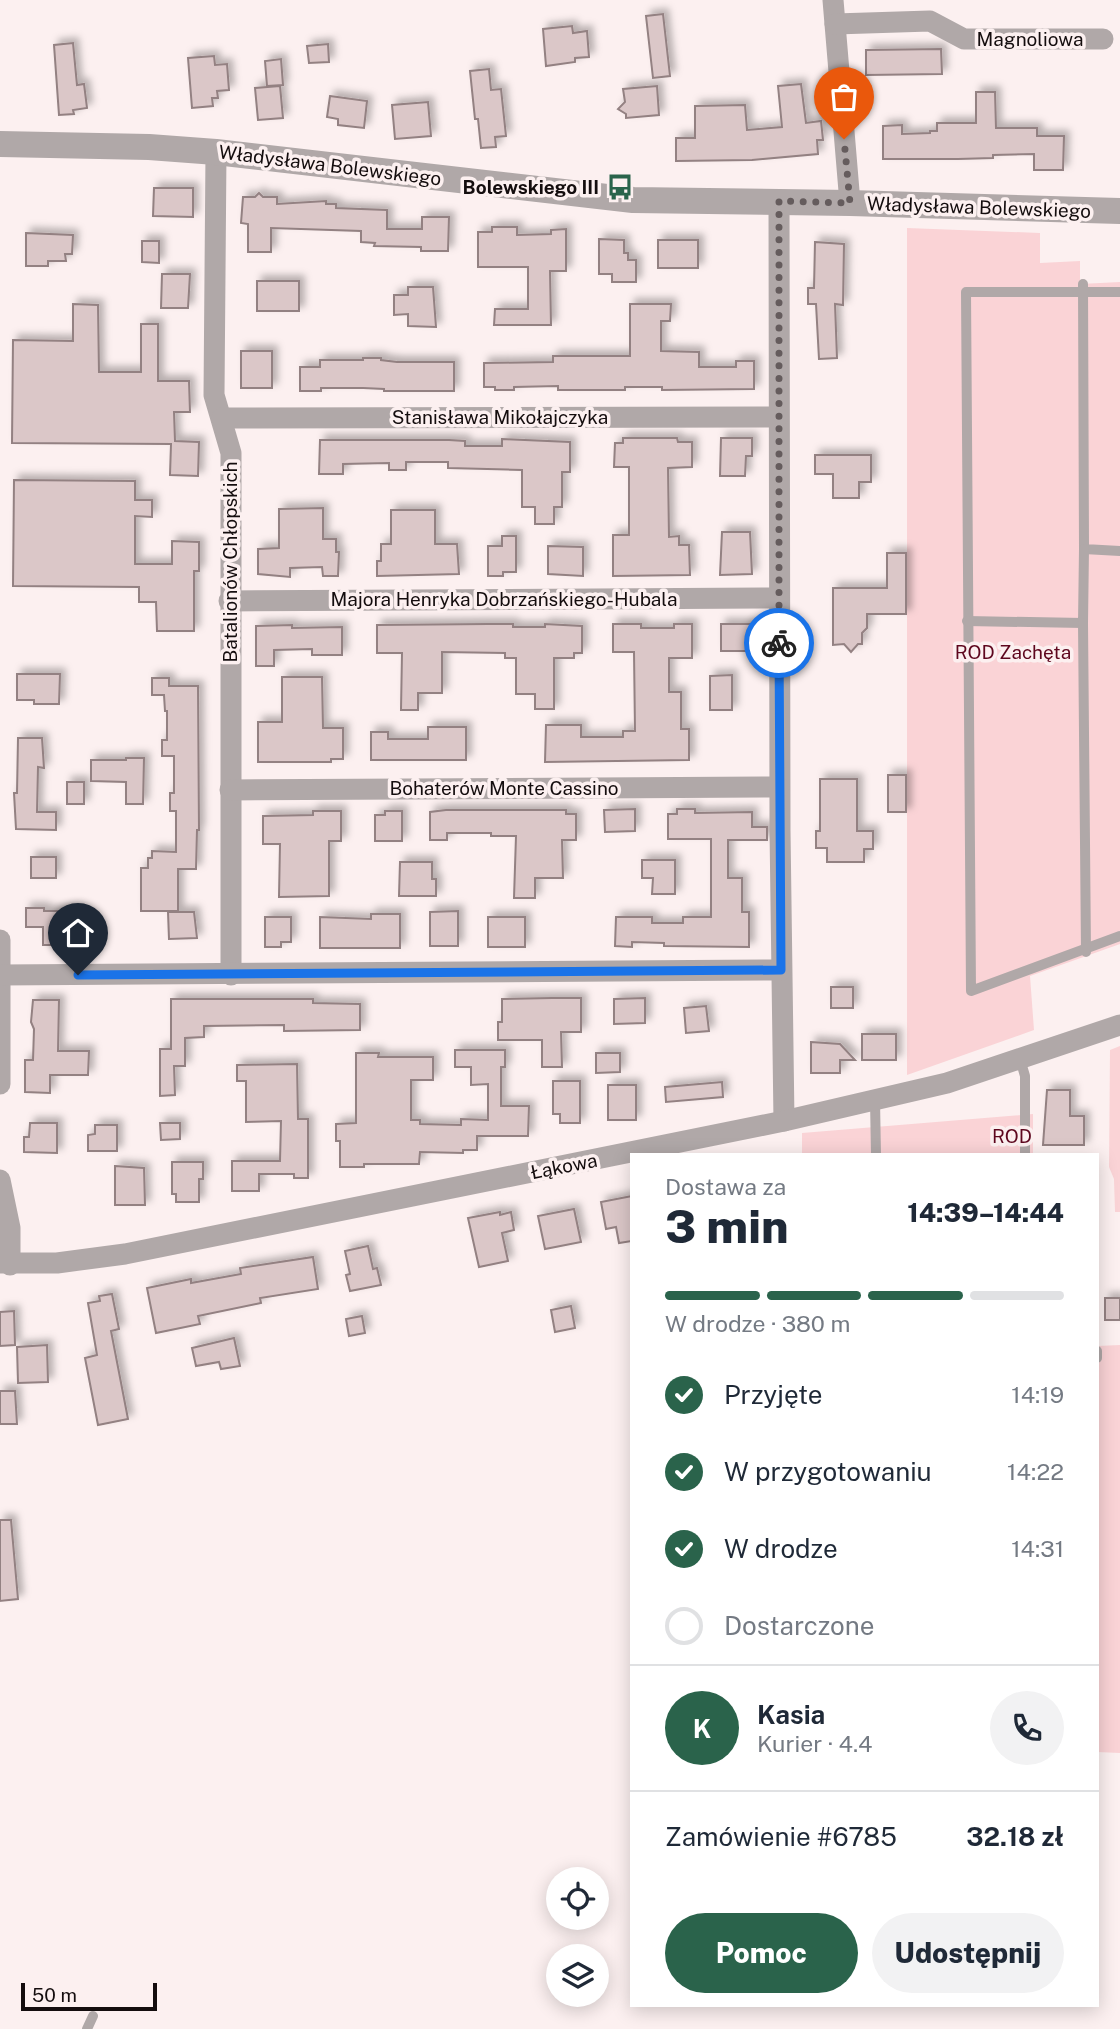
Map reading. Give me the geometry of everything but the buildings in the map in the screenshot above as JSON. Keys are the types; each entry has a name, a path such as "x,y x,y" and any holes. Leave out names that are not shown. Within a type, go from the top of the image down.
{"street":[{"path":"833,0 850,203"},
{"name":"Magnoliowa","path":"835,24 930,21 964,39 1103,39"},
{"name":"Władysława Bolewskiego","path":"0,144 149,147 216,152 617,198 1120,211"},
{"name":"Batalionów Chłopskich","path":"216,152 214,395 231,453 231,975"},
{"path":"779,201 779,787 784,1121"},
{"name":"Stanisława Mikołajczyka","path":"222,418 778,417"},
{"name":"Majora Henryka Dobrzańskiego-Hubala","path":"229,601 779,598"},
{"name":"Bohaterów Monte Cassino","path":"230,790 779,787"},
{"path":"0,940 0,1084"},
{"path":"1,975 781,970"},
{"name":"Łąkowa","path":"5,1264 57,1264 125,1254 784,1121 947,1083 1120,1025"},
{"path":"0,1180 10,1228 5,1264"}],"lane":[{"path":"1083,289 1086,952"},
{"path":"1120,292 1083,289 966,292 971,991 1086,952 1120,936"},
{"path":"1084,549 1120,551"},
{"path":"967,621 1083,622"},
{"path":"1020,1059 1025,1076 1025,1153"},
{"path":"875,1100 876,1153"},
{"path":"87,2029 93,2016"}],"green space":[{"name":"ROD Zachęta","path":"907,228 1040,233 1040,263 1080,261 1080,284 1120,282 1120,944 1030,976 1034,1030 907,1075"},
{"path":"1120,1046 1120,1212 1115,1212 1114,1179 1109,1167 1110,1050"},
{"name":"ROD","path":"1033,1114 1033,1153 802,1153 802,1133"},
{"path":"1120,1345 1120,1753 1099,1752 1099,1346"}],"way so far":[{"path":"779,643 779,201 850,203 844,139"}],"place":[{"name":"Bolewskiego III","path":"620,187"}],"route":[{"path":"78,975 781,970 779,643"}]}
